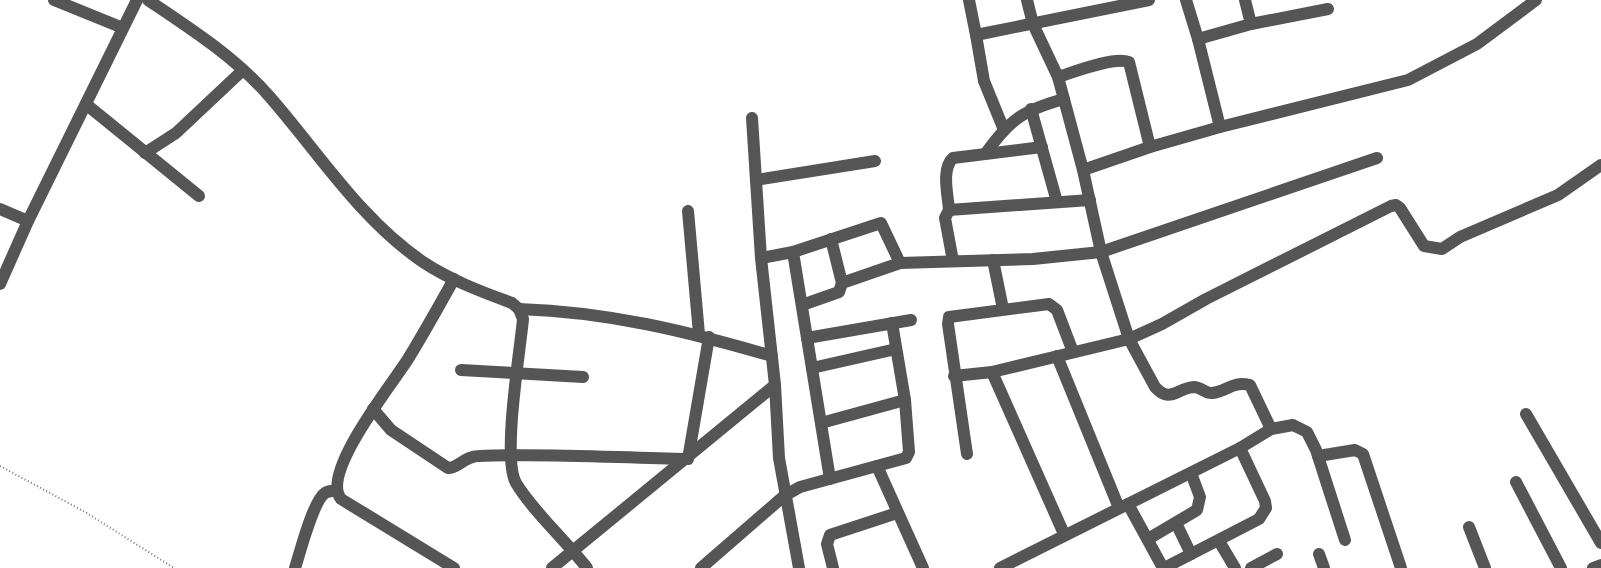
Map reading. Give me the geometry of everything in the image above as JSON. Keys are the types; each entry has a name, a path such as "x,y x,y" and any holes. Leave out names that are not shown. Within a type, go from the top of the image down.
{"street":[{"path":"54,0 124,28"},
{"path":"0,284 28,220 138,0"},
{"path":"148,0 197,32 243,70 269,96 337,180 370,216 424,262 454,279 512,303 519,308 580,312 704,336 772,356"},
{"path":"969,0 984,81 1004,130"},
{"path":"1027,0 1033,24 1058,77 1083,170 1102,252 1128,339 1160,394 1170,395 1192,387 1212,393 1238,383 1250,385 1271,429"},
{"path":"976,35 1149,0"},
{"path":"1186,0 1198,39 1220,127"},
{"path":"1245,0 1251,24"},
{"path":"1083,170 1150,147 1220,127 1408,80 1477,44 1536,0"},
{"path":"1198,39 1251,24 1328,9"},
{"path":"1058,77 1107,62 1122,60 1129,62 1150,147"},
{"path":"145,153 176,133 243,70"},
{"path":"986,153 1004,130 1031,109 1064,99"},
{"path":"87,105 199,196"},
{"path":"1031,109 1057,202"},
{"path":"752,118 761,258 775,385 778,458 799,568"},
{"path":"953,261 945,218 949,210 946,171 949,161 960,155 1042,146"},
{"path":"842,283 900,263 993,260 1102,252 1377,158"},
{"path":"756,180 875,161"},
{"path":"954,376 992,372 1128,339 1162,324 1206,299 1390,206 1396,205 1400,208 1424,246 1442,249 1460,237 1558,195 1601,165"},
{"path":"949,210 1090,200"},
{"path":"0,209 28,220"},
{"path":"688,211 704,336 688,459"},
{"path":"761,258 793,252 881,223 900,263"},
{"path":"802,305 839,292 842,283 831,238"},
{"path":"793,252 830,479"},
{"path":"993,260 1003,309"},
{"path":"454,279 409,357 373,409 342,463 336,490 341,499 454,568"},
{"path":"967,454 954,376 947,320 949,317 1003,309 1042,305 1054,306 1073,352"},
{"path":"519,308 523,319 509,455 510,469 515,482 587,568"},
{"path":"807,338 911,320"},
{"path":"701,568 784,496 800,487 904,459 908,455 905,400 892,323"},
{"path":"812,368 896,349"},
{"path":"1057,356 1124,506 1167,567 1259,519 1266,508 1240,448"},
{"path":"461,370 583,377"},
{"path":"992,372 1064,534"},
{"path":"552,568 573,549 688,459 775,385"},
{"path":"821,423 905,400"},
{"path":"373,409 391,430 448,468 453,468 470,456 509,455 688,459"},
{"path":"1526,414 1601,543"},
{"path":"1000,568 1064,534 1240,448 1271,429 1293,425 1307,432 1318,456 1345,540"},
{"path":"1318,456 1355,450 1363,454 1401,568"},
{"path":"877,466 918,567"},
{"path":"1148,539 1198,510 1200,497 1191,473"},
{"path":"1516,482 1561,568"},
{"path":"296,568 303,540 321,497 329,491 336,490"},
{"path":"833,568 827,544 830,535 897,514"},
{"path":"1176,523 1191,554"},
{"path":"1469,527 1485,568"},
{"path":"1219,541 1235,568"},
{"path":"1250,568 1278,554"},
{"path":"1319,554 1324,568"},
{"path":"1593,568 1601,565"}],"path":[{"path":"0,466 85,512 174,568"}]}
